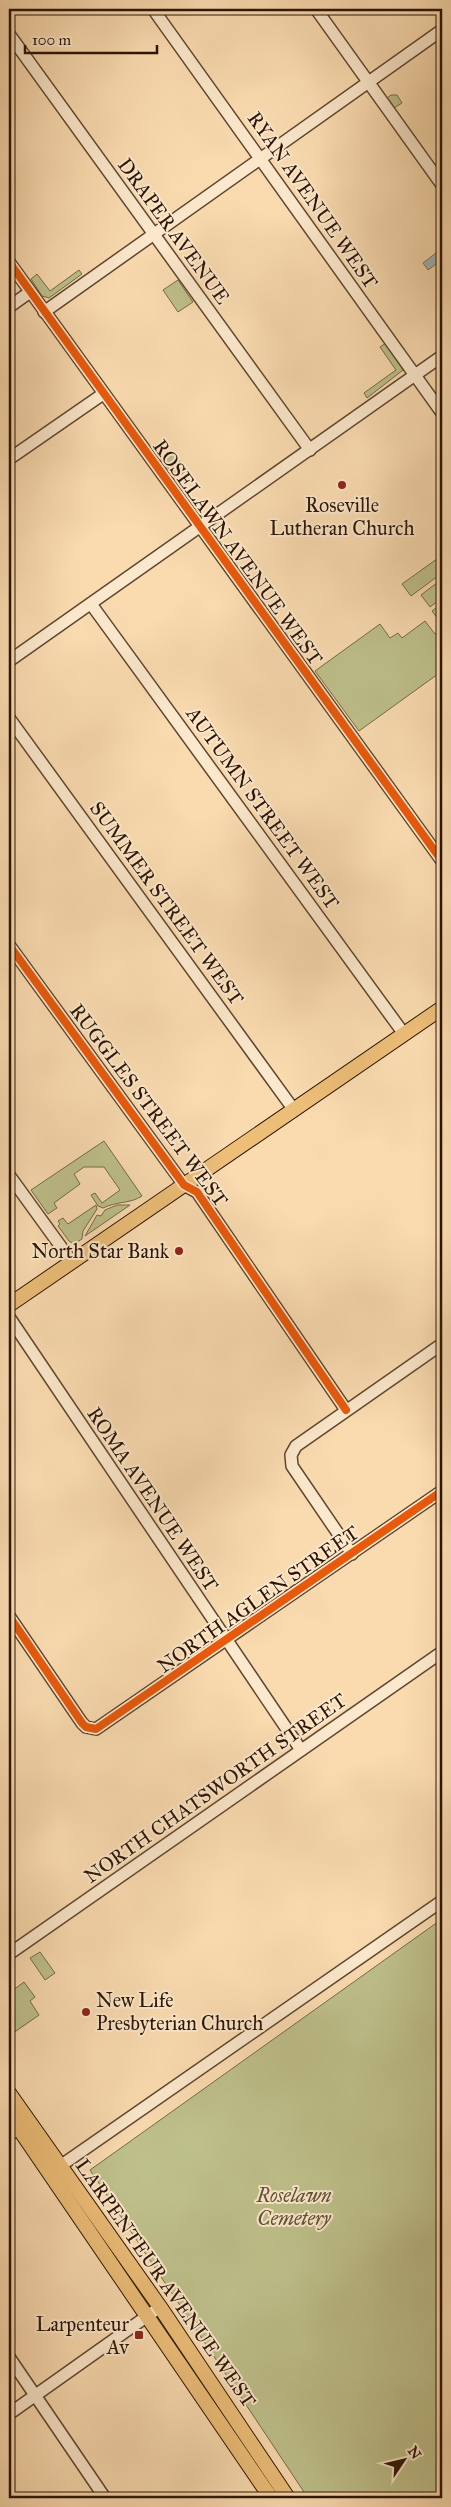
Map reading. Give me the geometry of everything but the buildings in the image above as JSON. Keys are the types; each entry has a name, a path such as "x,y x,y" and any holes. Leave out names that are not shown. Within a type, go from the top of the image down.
{"main road":[{"path":"9,1305 442,1008"},
{"name":"LARPENTEUR AVENUE WEST","path":"9,2092 55,2170 148,2315 271,2498"},
{"name":"LARPENTEUR AVENUE WEST","path":"9,2114 14,2132 55,2170 160,2307 288,2498"}],"street":[{"name":"RYAN AVENUE WEST","path":"153,9 442,413"},
{"path":"316,9 442,185"},
{"path":"44,312 442,30"},
{"name":"DRAPER AVENUE","path":"9,34 310,450"},
{"name":"ROSELAWN AVENUE WEST","path":"9,262 442,861"},
{"path":"9,307 30,292"},
{"path":"9,661 442,356"},
{"path":"9,459 103,394"},
{"name":"AUTUMN STREET WEST","path":"91,604 404,1034"},
{"name":"SUMMER STREET WEST","path":"9,718 294,1110"},
{"name":"RUGGLES STREET WEST","path":"9,945 184,1185 197,1192 346,1410"},
{"path":"9,1175 72,1262"},
{"name":"ROMA AVENUE WEST","path":"9,1317 301,1750"},
{"path":"352,1554 292,1466 291,1455 296,1446 442,1344"},
{"name":"NORTH AGLEN STREET","path":"9,1616 82,1723 91,1728 102,1727 225,1639 442,1491"},
{"name":"NORTH CHATSWORTH STREET","path":"9,1954 442,1652"},
{"path":"55,2170 442,1901"},
{"path":"9,2414 160,2307"},
{"path":"9,2357 105,2498"}],"green space":[{"path":"391,95 397,95 402,103 394,108 387,98"},
{"path":"79,270 82,274 49,298 42,296 31,279 37,274 50,291"},
{"path":"178,280 193,302 178,312 163,290"},
{"path":"386,343 403,370 367,398 364,393 396,370 380,347"},
{"path":"173,452 186,471 175,478 162,459"},
{"path":"441,556 442,573 411,596 402,584"},
{"path":"442,579 442,598 430,607 421,595"},
{"path":"442,603 442,622 441,623 432,611"},
{"path":"425,621 435,634 442,629 442,679 438,674 359,731 315,671 380,624 390,638 398,633 402,638"},
{"path":"104,1141 142,1196 103,1208 98,1206 91,1195 95,1193 102,1203 120,1190 104,1167 84,1167 74,1174 80,1184 54,1203 57,1208 48,1214 31,1190"},
{"path":"96,1205 97,1209 83,1231 82,1239 74,1244 69,1241 58,1226 60,1224 58,1221 63,1218 68,1224"},
{"path":"117,1205 130,1205 85,1236 97,1215 101,1216 105,1210"},
{"name":"Roselawn Cemetery","path":"442,1919 442,2498 308,2498 90,2170"},
{"path":"40,1952 55,1973 45,1980 30,1958"},
{"path":"24,1982 35,1997 30,2001 39,2015 9,2036 9,1993"}],"shaded area":[{"path":"436,253 442,260 428,270 423,263"}],"cycle path":[{"path":"9,262 442,861"},
{"path":"9,945 184,1185 197,1192 346,1410"},
{"path":"9,1616 82,1723 86,1727 96,1729 442,1491"}],"place":[{"name":"Roseville Lutheran Church","path":"342,485"},
{"name":"North Star Bank","path":"179,1251"},
{"name":"New Life Presbyterian Church","path":"86,2012"},
{"name":"Larpenteur Av","path":"139,2335"}]}
